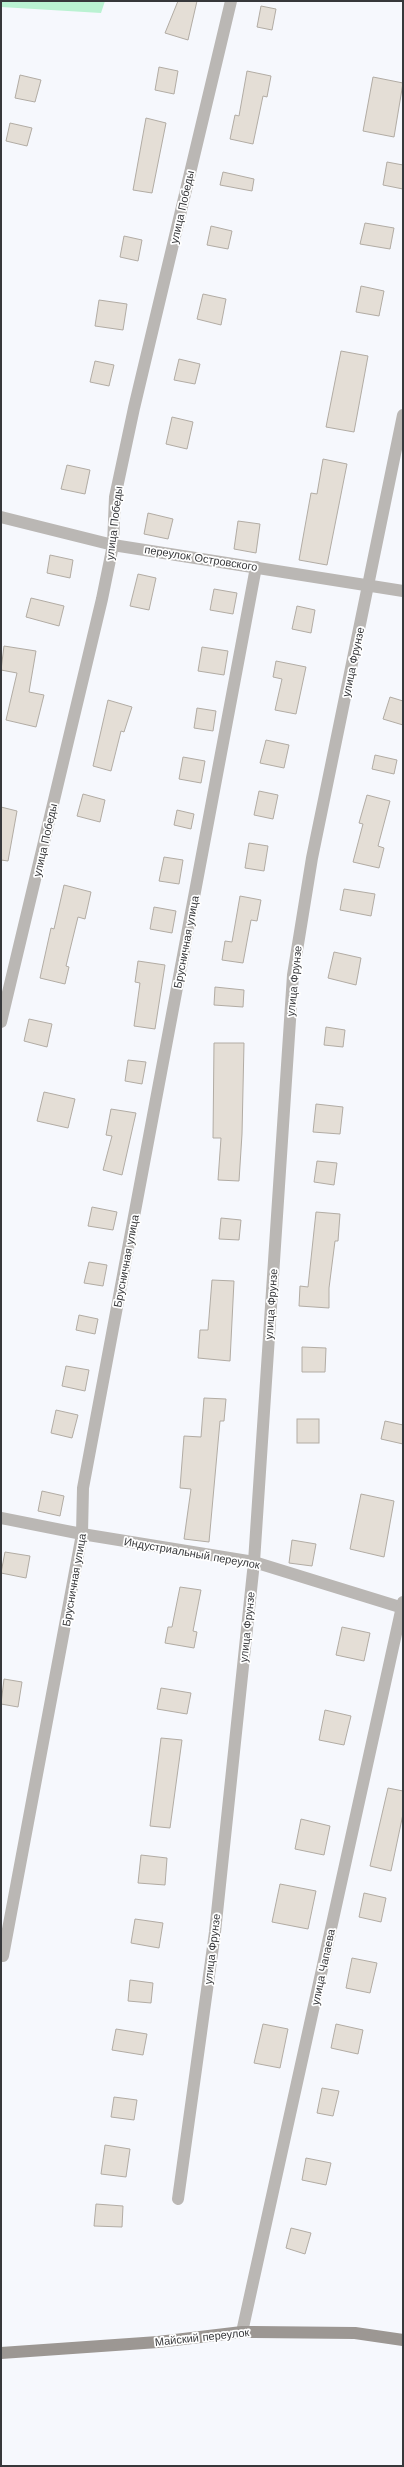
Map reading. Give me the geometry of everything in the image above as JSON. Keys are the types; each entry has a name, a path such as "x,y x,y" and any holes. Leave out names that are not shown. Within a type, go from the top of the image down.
{"main road":[{"name":"Майский переулок","path":"1,2353 158,2342 242,2332 355,2333 403,2340"}],"street":[{"name":"улица Победы","path":"1,1022 113,545 115,497 134,408 231,1"},
{"name":"улица Фрунзе","path":"178,2199 215,1932 254,1562 293,975 312,858 370,585 403,415"},
{"name":"переулок Островского","path":"1,518 113,545 403,591"},
{"name":"Брусничная улица","path":"4,1956 82,1534 85,1480 256,567"},
{"name":"Индустриальный переулок","path":"1,1518 82,1534 254,1562 403,1606"},
{"name":"улица Чапаева","path":"242,2332 403,1606"}],"green space":[{"path":"1,1 105,1 101,13 1,7"}],"building":[{"path":"178,1 197,1 188,40 165,33"},
{"path":"261,6 276,9 272,30 257,27"},
{"path":"159,67 178,71 174,94 155,90"},
{"path":"247,71 271,76 267,97 263,96 253,144 230,139 235,115 239,116"},
{"path":"20,75 41,80 35,102 15,98"},
{"path":"373,77 403,83 394,137 363,131"},
{"path":"146,118 166,123 152,193 133,190"},
{"path":"10,123 32,128 27,146 6,141"},
{"path":"387,162 403,165 403,189 383,185"},
{"path":"223,172 254,179 252,191 220,185"},
{"path":"365,223 394,228 390,249 360,244"},
{"path":"211,226 232,231 228,249 207,245"},
{"path":"124,236 142,240 138,261 120,257"},
{"path":"361,286 384,291 379,316 356,312"},
{"path":"203,294 226,299 221,325 197,319"},
{"path":"99,300 127,304 123,330 95,326"},
{"path":"341,351 368,356 354,432 326,427"},
{"path":"179,359 200,364 195,384 174,380"},
{"path":"95,361 114,365 109,386 90,382"},
{"path":"172,417 193,422 187,449 166,444"},
{"path":"323,459 347,464 327,565 299,560 311,493 317,494"},
{"path":"67,465 90,470 85,494 61,489"},
{"path":"148,513 173,519 168,539 144,534"},
{"path":"238,521 260,524 256,553 234,549"},
{"path":"50,555 73,560 70,578 47,573"},
{"path":"138,574 156,578 149,610 130,606"},
{"path":"214,589 237,593 233,614 210,610"},
{"path":"31,598 64,606 59,626 26,617"},
{"path":"297,606 315,610 311,633 292,629"},
{"path":"4,646 36,651 29,692 44,695 36,727 6,720 17,673 1,670"},
{"path":"202,647 228,651 224,675 198,671"},
{"path":"276,661 306,667 296,714 275,710 282,679 273,677"},
{"path":"390,697 403,701 403,725 383,719"},
{"path":"108,700 132,707 124,732 121,731 111,771 93,766"},
{"path":"197,708 216,711 213,731 194,728"},
{"path":"266,740 289,745 284,768 260,763"},
{"path":"375,755 397,760 394,774 372,769"},
{"path":"183,757 205,761 201,783 179,779"},
{"path":"259,791 278,795 273,819 254,815"},
{"path":"83,794 105,800 100,822 77,816"},
{"path":"367,795 390,801 378,846 384,848 379,868 353,862 363,824 359,823"},
{"path":"1,807 17,811 8,861 1,860"},
{"path":"177,810 194,814 191,829 174,825"},
{"path":"249,843 268,846 264,871 245,868"},
{"path":"164,857 183,860 179,884 159,881"},
{"path":"64,885 91,892 85,919 78,917 66,966 69,967 65,984 40,978 51,928 54,929"},
{"path":"344,889 375,894 371,916 340,910"},
{"path":"240,896 261,900 257,921 251,920 243,963 222,960 225,941 232,942"},
{"path":"154,907 176,911 172,933 150,929"},
{"path":"334,952 361,958 356,985 328,978"},
{"path":"138,961 165,965 155,1029 134,1026 140,983 135,982"},
{"path":"215,987 244,990 243,1007 214,1005"},
{"path":"29,1019 52,1024 47,1047 24,1041"},
{"path":"326,1027 345,1030 343,1047 324,1045"},
{"path":"214,1043 244,1043 242,1134 239,1181 218,1180 221,1138 213,1138"},
{"path":"128,1060 146,1062 142,1084 125,1081"},
{"path":"44,1092 75,1099 68,1128 37,1121"},
{"path":"316,1104 343,1107 340,1134 313,1132"},
{"path":"111,1109 136,1113 122,1175 103,1170 112,1136 106,1135"},
{"path":"317,1161 337,1163 334,1185 314,1182"},
{"path":"92,1207 117,1212 113,1230 88,1226"},
{"path":"316,1212 340,1214 338,1241 335,1241 329,1288 329,1308 299,1306 300,1286 308,1287"},
{"path":"221,1218 241,1220 239,1240 219,1239"},
{"path":"89,1262 107,1265 103,1286 84,1283"},
{"path":"212,1280 234,1281 230,1361 198,1358 200,1330 208,1330"},
{"path":"79,1315 98,1319 95,1334 76,1330"},
{"path":"302,1347 326,1348 325,1372 302,1372"},
{"path":"66,1366 89,1370 85,1391 62,1386"},
{"path":"204,1398 226,1399 224,1421 220,1421 209,1542 184,1539 191,1489 180,1488 184,1436 201,1437"},
{"path":"56,1410 78,1415 72,1438 51,1433"},
{"path":"297,1419 319,1419 319,1443 297,1443"},
{"path":"385,1421 403,1425 403,1444 381,1439"},
{"path":"42,1491 64,1496 60,1516 38,1511"},
{"path":"361,1494 394,1501 384,1557 350,1549"},
{"path":"292,1540 316,1544 312,1566 289,1563"},
{"path":"5,1552 30,1556 26,1578 1,1573"},
{"path":"180,1587 201,1590 193,1631 197,1632 194,1648 165,1643 168,1627 172,1627"},
{"path":"342,1627 370,1633 364,1661 336,1655"},
{"path":"4,1679 22,1682 18,1707 1,1704"},
{"path":"161,1688 191,1693 187,1714 157,1709"},
{"path":"325,1710 351,1716 344,1745 319,1740"},
{"path":"161,1738 182,1740 170,1828 150,1826"},
{"path":"388,1788 403,1791 403,1814 391,1871 370,1866"},
{"path":"301,1819 330,1826 324,1855 295,1849"},
{"path":"141,1855 167,1858 165,1885 138,1883"},
{"path":"280,1884 316,1891 308,1929 272,1922"},
{"path":"364,1893 386,1898 381,1922 359,1917"},
{"path":"135,1919 163,1923 159,1948 131,1943"},
{"path":"352,1958 377,1963 370,1993 346,1988"},
{"path":"130,1980 153,1983 151,2003 128,2001"},
{"path":"263,2024 288,2029 280,2068 254,2063"},
{"path":"336,2024 363,2030 358,2054 331,2048"},
{"path":"116,2029 147,2034 143,2055 112,2050"},
{"path":"322,2088 339,2091 333,2116 317,2113"},
{"path":"114,2097 137,2100 134,2120 111,2117"},
{"path":"105,2145 130,2149 126,2177 101,2174"},
{"path":"306,2158 331,2163 326,2185 302,2180"},
{"path":"96,2204 123,2206 122,2227 94,2226"},
{"path":"291,2228 311,2233 305,2254 286,2248"}]}
